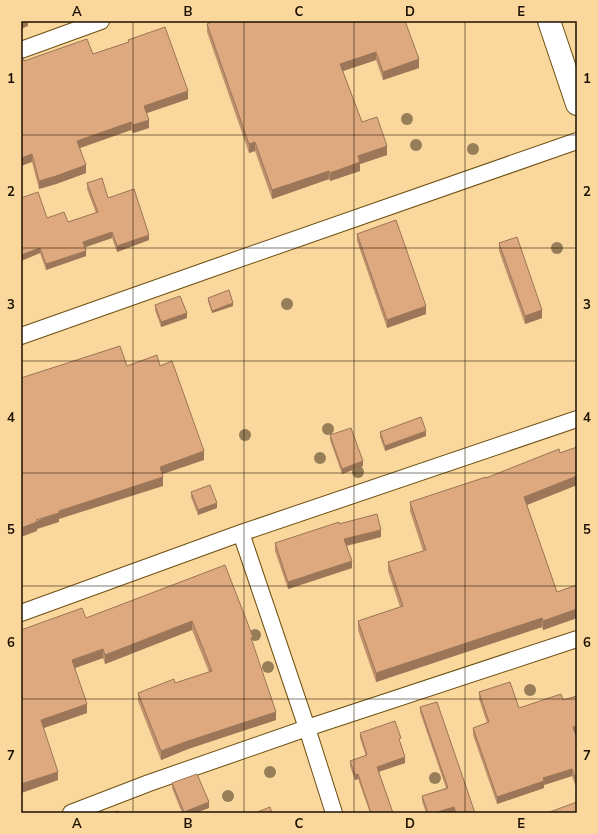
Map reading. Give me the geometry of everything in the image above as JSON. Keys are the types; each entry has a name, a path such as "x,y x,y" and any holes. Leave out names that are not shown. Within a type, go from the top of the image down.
{"main road":[{"path":"549,21 577,104"}],"street":[{"path":"21,50 101,21"},
{"path":"21,336 577,140"},
{"path":"21,613 241,533 577,419"},
{"path":"241,533 334,813"},
{"path":"71,813 149,783 307,728 577,639"}],"building":[{"path":"214,21 405,21 419,59 383,72 376,52 340,64 362,122 377,117 387,146 358,156 360,162 330,173 329,171 272,190 255,142 249,144 207,24"},
{"path":"165,27 188,91 144,106 149,120 133,125 131,122 77,141 86,165 39,181 32,154 21,158 21,58 23,57 24,61 87,39 93,54 129,42 128,40"},
{"path":"102,178 108,198 134,189 149,235 117,246 112,232 83,242 86,251 46,264 40,248 21,255 21,198 38,192 47,218 64,212 68,222 98,212 87,183"},
{"path":"396,220 426,306 387,320 357,234"},
{"path":"517,237 542,310 525,316 499,243"},
{"path":"229,290 233,303 212,311 208,298"},
{"path":"180,296 187,313 161,322 155,305"},
{"path":"120,346 127,366 157,355 160,366 172,361 204,451 160,467 163,477 59,511 59,513 36,520 37,522 21,528 21,378"},
{"path":"421,417 426,431 385,446 380,432"},
{"path":"351,428 363,461 342,469 330,435"},
{"path":"577,447 577,476 524,497 557,592 577,585 577,609 543,621 542,618 376,673 358,621 403,606 388,562 426,550 410,502 486,478 559,449 560,453"},
{"path":"210,485 217,503 198,510 191,492"},
{"path":"377,514 381,530 344,539 352,561 288,582 275,543 339,522 339,524"},
{"path":"225,565 253,637 251,638 276,712 161,751 138,693 174,679 175,683 212,671 192,621 105,655 103,649 72,660 87,704 41,720 58,772 21,784 21,630 82,608 86,618"},
{"path":"510,682 519,708 561,694 563,700 577,696 577,726 573,727 577,739 577,783 572,769 543,778 544,781 497,797 473,728 489,722 479,692"},
{"path":"437,702 475,813 456,813 454,807 434,813 428,813 422,796 448,788 420,707"},
{"path":"395,721 401,738 399,739 405,757 377,767 393,813 371,813 358,774 355,775 350,761 367,755 360,733"},
{"path":"197,774 209,802 184,812 172,783"},
{"path":"577,802 577,813 547,813"},
{"path":"270,807 272,813 255,813"}]}
